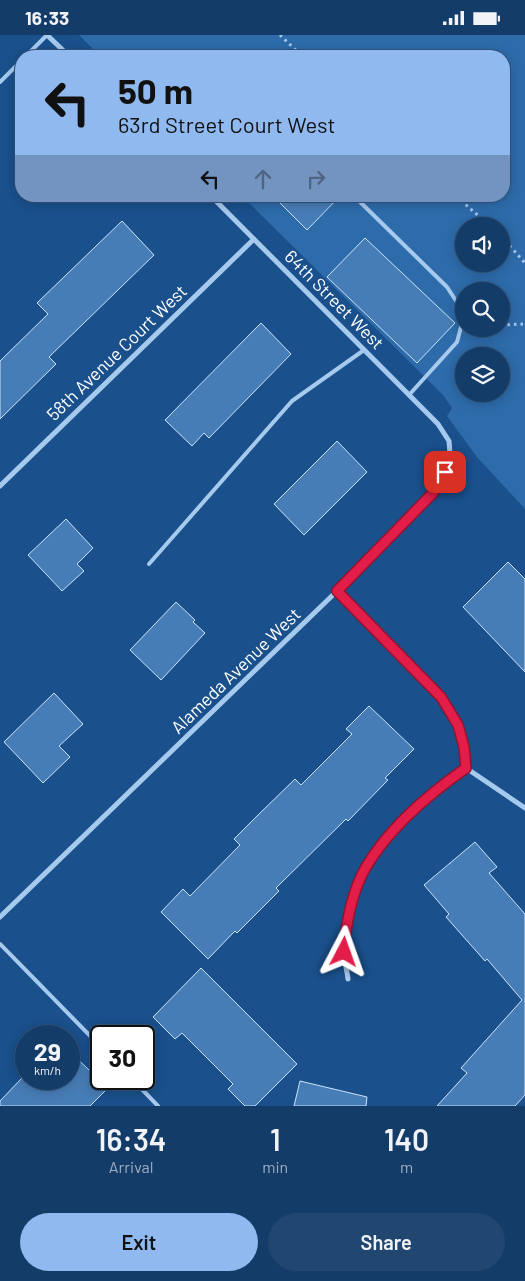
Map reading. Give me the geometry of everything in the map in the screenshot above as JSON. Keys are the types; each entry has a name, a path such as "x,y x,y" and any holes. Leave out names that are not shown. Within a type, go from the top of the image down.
{"street":[{"path":"47,35 63,50"},
{"name":"64th Street West","path":"217,202 438,425"},
{"name":"58th Avenue Court West","path":"0,486 254,239"},
{"name":"Alameda Avenue West","path":"0,917 337,591 433,493 445,472 450,454 449,441 438,425"},
{"path":"337,591 441,697 458,725 464,747 466,768"},
{"path":"466,768 525,808"},
{"path":"348,979 344,952 345,928 352,899 365,869 380,847 408,816 466,768"}],"lane":[{"path":"32,50 47,35"},
{"path":"0,82 15,67"},
{"path":"360,202 447,287 455,300"},
{"path":"409,395 457,342 458,337"},
{"path":"150,564 292,401 364,350"},
{"path":"0,944 90,1036"},
{"path":"143,1090 158,1106"}],"path":[{"path":"280,35 296,50"},
{"path":"463,202 480,217"},
{"path":"510,246 525,263"},
{"path":"510,325 525,324"}],"shaded area":[{"path":"79,35 525,35 525,509 477,457 447,416 452,408 443,395 248,202 510,202 510,50 94,50"}],"building":[{"path":"279,202 334,202 307,230"},
{"path":"122,221 154,255 49,357 56,364 0,419 0,361 48,314 37,303"},
{"path":"365,238 455,323 417,363 327,277"},
{"path":"261,323 291,354 209,438 204,433 192,446 165,420"},
{"path":"337,441 367,472 304,535 274,504"},
{"path":"66,519 93,548 77,564 84,571 62,591 28,555"},
{"path":"508,562 525,579 525,672 463,607"},
{"path":"176,602 195,620 193,622 205,633 161,680 130,650"},
{"path":"54,693 83,724 59,746 70,757 43,783 4,742"},
{"path":"369,706 414,749 385,778 388,780 348,821 346,819 276,888 279,891 237,933 235,931 208,959 161,912 183,889 190,896 240,845 234,839 295,779 301,785 352,734 346,729"},
{"path":"475,842 497,867 489,873 525,914 525,1095 515,1106 437,1106 467,1073 461,1068 522,1000 487,959 485,961 446,917 449,914 424,885"},
{"path":"201,968 297,1064 255,1106 245,1106 228,1089 233,1084 182,1033 175,1039 153,1017"},
{"path":"80,1061 90,1071 90,1090 106,1090 90,1106 0,1106 0,1101 15,1085 15,1090 80,1090"},
{"path":"300,1081 367,1097 366,1106 294,1106"}],"route":[{"path":"344,952 345,928 352,899 365,869 380,847 408,816 466,768 464,747 458,725 441,697 337,591 433,493 445,472"}]}
